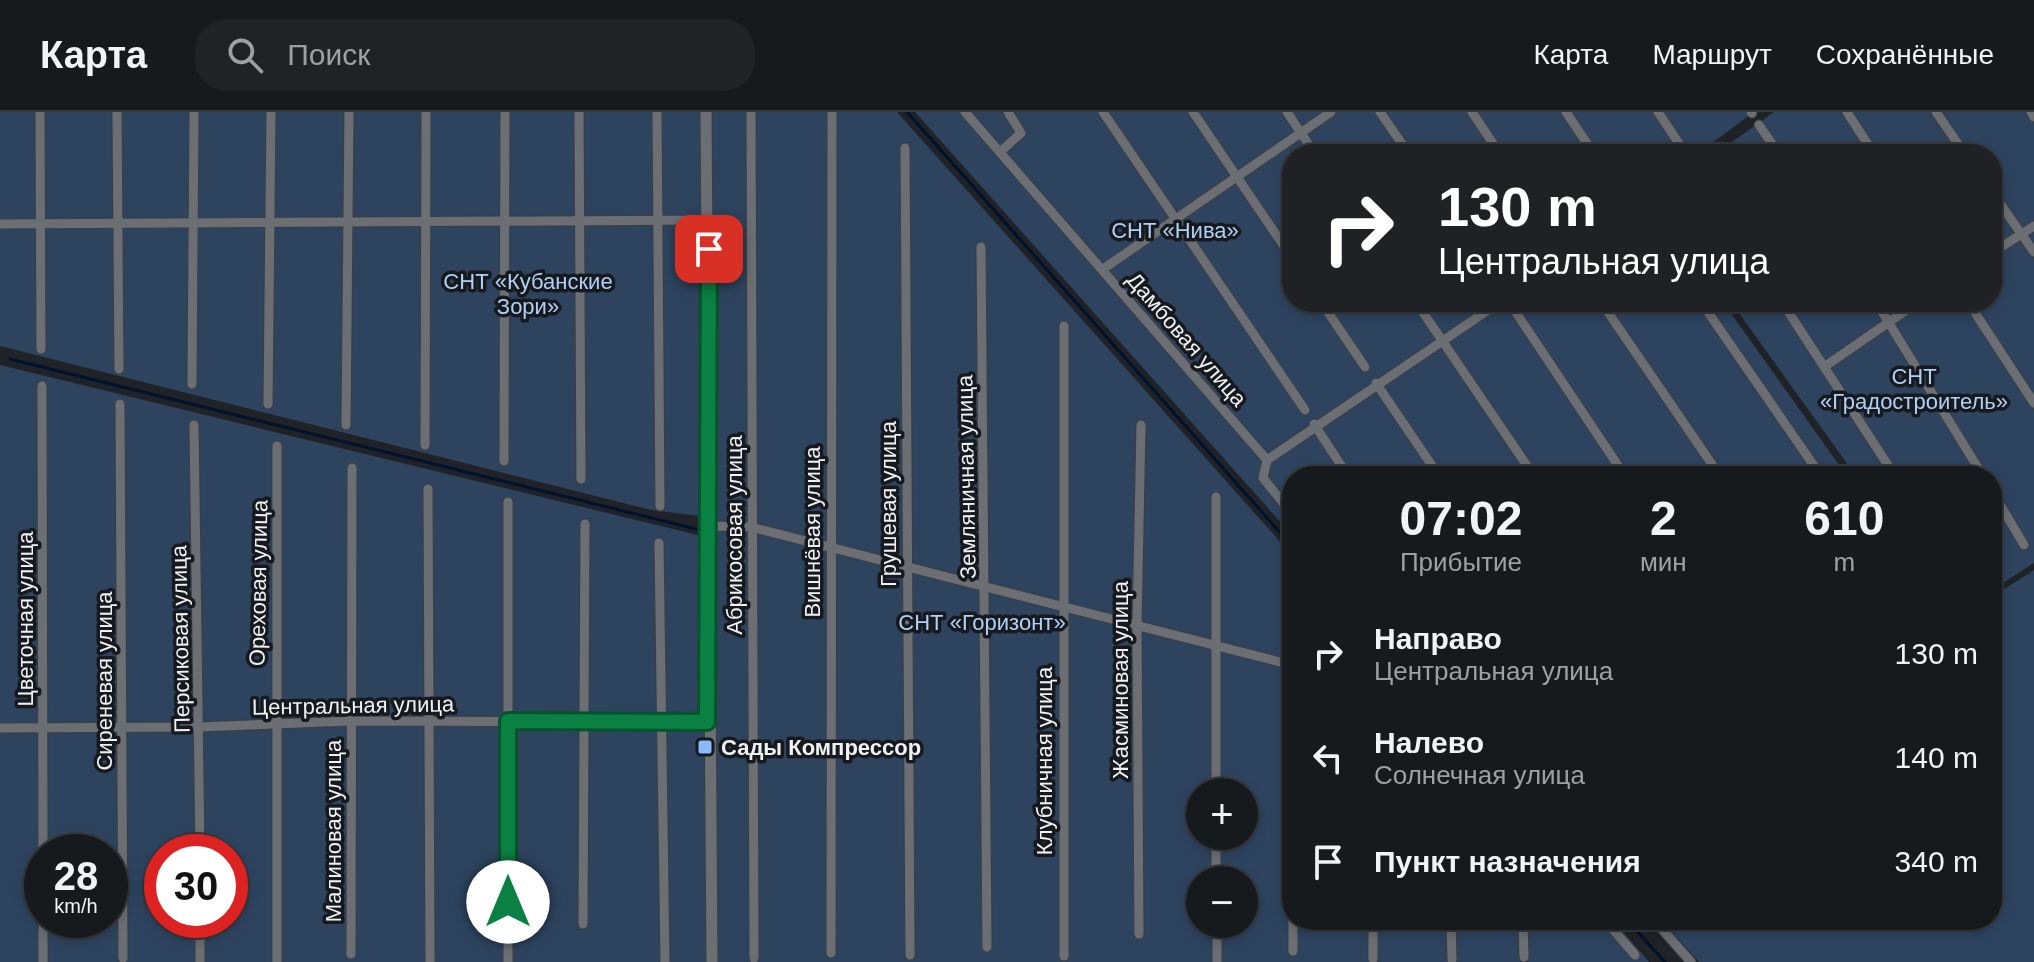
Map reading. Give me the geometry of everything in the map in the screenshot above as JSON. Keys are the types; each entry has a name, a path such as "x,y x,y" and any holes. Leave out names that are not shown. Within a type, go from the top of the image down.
{"street":[{"path":"40,112 41,349"},
{"path":"117,112 119,369"},
{"path":"192,384 194,112"},
{"path":"268,404 271,112"},
{"path":"346,425 349,112"},
{"path":"425,445 426,112"},
{"path":"504,461 505,112"},
{"path":"579,112 581,479"},
{"path":"657,112 660,506"},
{"path":"706,112 709,220 707,722 712,962"},
{"name":"Абрикосовая улица","path":"751,112 754,958"},
{"name":"Вишнёвая улица","path":"831,953 829,548 832,112"},
{"name":"Дамбовая улица","path":"965,112 1267,460"},
{"path":"1000,152 1021,133 1008,112"},
{"path":"1103,112 1305,410"},
{"path":"1193,112 1282,243"},
{"path":"1287,112 1308,144"},
{"path":"1285,144 1331,112"},
{"path":"1380,112 1402,144"},
{"path":"1472,112 1493,144"},
{"path":"1566,112 1587,144"},
{"path":"1658,112 1680,144"},
{"path":"1847,112 1868,144"},
{"path":"1936,112 1958,144"},
{"path":"1759,125 1772,144"},
{"path":"1103,269 1282,146"},
{"name":"Грушевая улица","path":"905,148 910,955"},
{"path":"2002,206 2034,252"},
{"path":"0,224 116,226 272,221 426,222 657,217 709,220"},
{"path":"2002,247 2034,226"},
{"name":"Земляничная улица","path":"981,247 987,947"},
{"path":"1328,312 1365,367"},
{"path":"1423,312 1527,466"},
{"path":"1282,502 1263,478 1267,460 1485,312"},
{"path":"1516,312 1618,466"},
{"path":"1608,312 1713,466"},
{"path":"1708,312 1814,466"},
{"path":"1788,312 1888,466"},
{"path":"1883,312 1977,466"},
{"path":"1824,367 1903,312"},
{"path":"1975,312 2034,403"},
{"name":"Клубничная улица","path":"1064,326 1061,605 1064,956"},
{"path":"1376,384 1432,466"},
{"name":"Цветочная улица","path":"42,386 43,834"},
{"name":"Сиреневая улица","path":"120,404 123,958"},
{"name":"Персиковая улица","path":"194,425 200,834"},
{"name":"Жасминовая улица","path":"1139,934 1137,625 1141,425"},
{"path":"1315,425 1342,466"},
{"name":"Ореховая улица","path":"277,446 274,723 277,961"},
{"name":"Малиновая улица","path":"351,954 352,468"},
{"path":"428,489 430,962"},
{"path":"1216,497 1216,778"},
{"path":"508,502 508,962"},
{"path":"2002,508 2024,545"},
{"path":"583,924 585,524"},
{"path":"707,526 751,527 1282,663"},
{"path":"659,543 665,962"},
{"name":"Центральная улица","path":"0,728 199,727 350,721 707,722"},
{"path":"1293,930 1293,951"},
{"path":"1373,930 1373,959"},
{"path":"1451,930 1452,960"},
{"path":"1523,930 1524,957"},
{"path":"1614,930 1635,955"},
{"path":"1663,930 1691,962"},
{"path":"43,938 43,962"},
{"path":"200,938 200,961"},
{"path":"1217,938 1217,962"}],"green space":[{"path":"0,112 897,112 1282,544 1282,930 1622,930 1649,962 0,962 0,365 706,537 707,517 651,510 0,346"},
{"name":"СНТ «Нива»","path":"915,112 1754,112 1711,144 1282,144 1282,312 1730,312 1840,466 1282,466 1282,524"},
{"name":"СНТ «Градостроитель»","path":"1774,112 2034,112 2034,563 2002,584 2002,466 1849,466 1738,312 2002,312 2002,144 1729,144"},
{"path":"2034,570 2034,962 1699,962 1670,930 2002,930 2002,591"}],"waterway":[{"path":"907,112 1282,535"},
{"path":"10,359 696,529"},
{"path":"1636,930 1665,962"}],"place":[{"name":"Сады Компрессор","path":"705,747"}],"route":[{"path":"508,902 508,721 707,722 709,249"}],"park label":[{"name":"СНТ «Кубанские Зори»","path":"528,294"},
{"name":"СНТ «Горизонт»","path":"982,622"}]}
